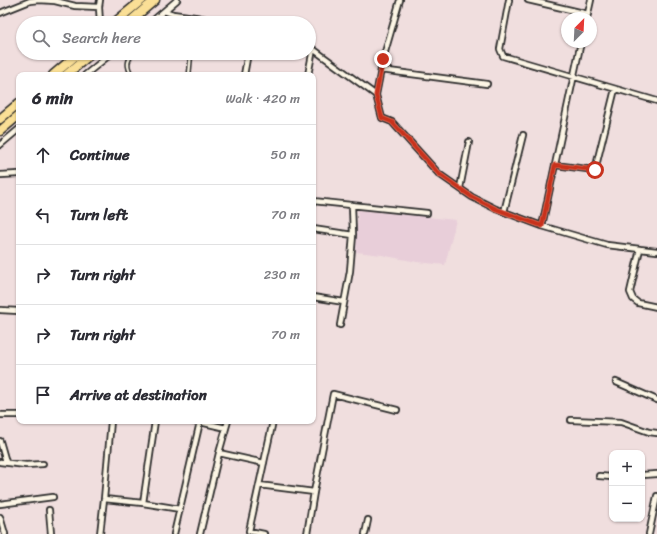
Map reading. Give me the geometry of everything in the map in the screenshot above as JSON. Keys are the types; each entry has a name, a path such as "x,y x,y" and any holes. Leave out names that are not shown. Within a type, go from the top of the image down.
{"highway":[{"path":"123,16 142,0"},
{"path":"136,16 155,0"},
{"path":"57,72 71,60"},
{"path":"70,72 84,60"},
{"path":"0,119 16,106"},
{"path":"0,131 16,118"}],"street":[{"path":"0,13 30,0 55,1 75,6 99,7"},
{"path":"100,0 100,16"},
{"path":"158,16 177,0"},
{"path":"400,0 383,59 376,95 382,118 392,122 439,174 472,197 496,209 542,226 607,244 657,251"},
{"path":"509,0 500,49 503,56 657,101"},
{"path":"528,0 572,12"},
{"path":"588,12 591,0"},
{"path":"164,11 188,16"},
{"path":"542,226 580,48"},
{"path":"316,52 376,95"},
{"path":"90,72 104,60"},
{"path":"245,72 247,60"},
{"path":"308,72 310,60"},
{"path":"381,70 487,84"},
{"path":"555,165 595,170 615,89"},
{"path":"0,145 16,132"},
{"path":"504,212 523,135"},
{"path":"460,188 469,142"},
{"path":"0,174 16,174"},
{"path":"316,201 427,213"},
{"path":"340,325 350,272 353,235 352,205"},
{"path":"316,229 353,235"},
{"path":"640,249 630,292 633,299 638,303 657,306"},
{"path":"316,298 344,302"},
{"path":"0,310 16,310"},
{"path":"616,382 657,400"},
{"path":"307,534 333,394 397,410"},
{"path":"0,415 16,415"},
{"path":"571,420 621,422 649,432 657,433"},
{"path":"100,534 111,424"},
{"path":"143,503 155,424"},
{"path":"174,534 200,424"},
{"path":"209,424 226,428"},
{"path":"200,534 227,424"},
{"path":"264,534 249,531 272,424"},
{"path":"0,441 6,462"},
{"path":"220,453 264,463"},
{"path":"0,462 26,465 43,464"},
{"path":"645,475 657,474"},
{"path":"599,476 609,477"},
{"path":"259,485 314,492"},
{"path":"649,534 657,496"},
{"path":"0,504 53,497"},
{"path":"104,499 180,509"},
{"path":"48,510 51,534"},
{"path":"0,517 5,534"},
{"path":"365,534 368,520"}],"lane":[{"path":"129,60 128,69 130,72"},
{"path":"189,72 190,60"}],"shaded area":[{"path":"358,210 456,220 445,265 356,252"}],"route":[{"path":"383,59 376,95 382,118 392,122 439,174 472,197 496,209 542,226 555,165 595,170"}]}
